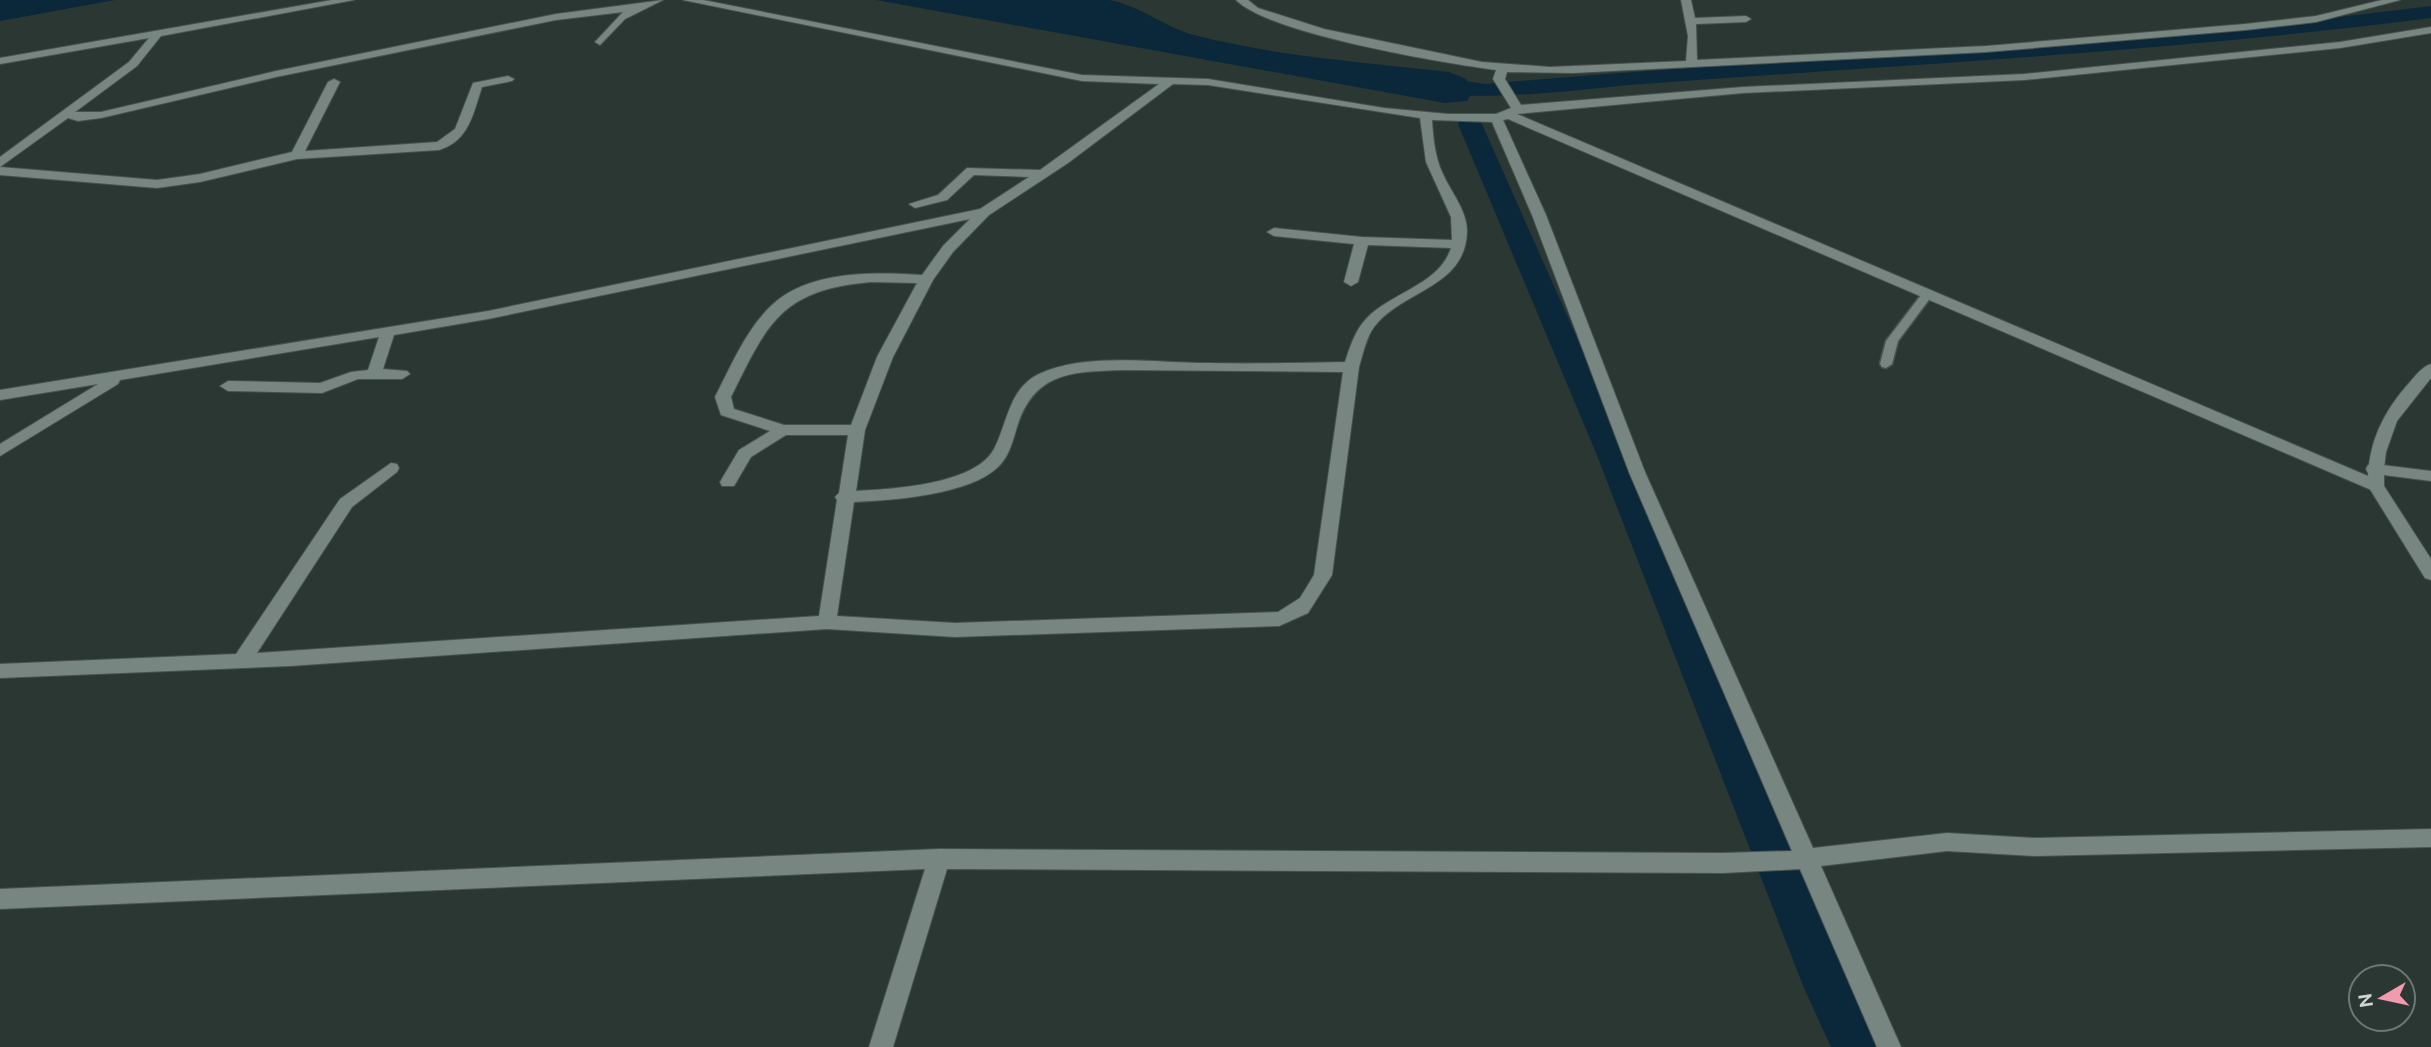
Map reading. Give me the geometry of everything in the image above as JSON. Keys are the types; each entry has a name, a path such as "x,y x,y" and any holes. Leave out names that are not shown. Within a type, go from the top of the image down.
{"street":[{"path":"0,61 156,36 349,0"},
{"path":"600,42 621,17 658,0"},
{"path":"688,0 1082,78 1173,79 1230,85 1426,116 1743,90 2024,77 2340,45 2431,30"},
{"path":"1241,0 1250,10 1287,22 1501,74 1986,49 2316,19 2395,0"},
{"path":"1686,0 1691,20 1691,64"},
{"path":"66,113 78,117 101,115 276,74 490,30 556,17 639,7"},
{"path":"1691,20 1746,19"},
{"path":"0,163 132,64 156,36"},
{"path":"1501,74 1539,215 1637,472 1801,859 1889,1047"},
{"path":"0,171 167,183 297,155 446,144 458,135 477,85 508,79"},
{"path":"827,622 844,497 857,430 885,357 926,279 948,249 984,212 1043,174 1173,79"},
{"path":"297,155 334,82"},
{"path":"1509,110 1928,293 2375,477 2431,476"},
{"path":"0,671 242,661 827,622 955,630 1279,619 1297,613 1309,604 1323,575 1350,367 1369,324 1391,305 1447,272 1458,244 1460,223 1434,169 1427,143 1426,116"},
{"path":"915,204 940,200 971,171 1043,174"},
{"path":"0,395 558,302 984,212"},
{"path":"1274,232 1362,241 1458,244"},
{"path":"1351,282 1362,241"},
{"path":"857,430 783,430 727,412 723,397 769,317 782,303 835,283 876,276 926,279"},
{"path":"374,374 388,332"},
{"path":"844,497 909,494 984,469 1001,453 1009,422 1022,398 1044,377 1107,368 1350,367"},
{"path":"2431,369 2408,391 2386,423 2375,477 2431,574"},
{"path":"228,386 322,388 356,375 402,374"},
{"path":"0,451 122,376"},
{"path":"728,482 745,454 783,430"},
{"path":"242,661 346,503 391,468"},
{"path":"0,899 939,859 1723,863 1801,859 1947,842 2036,847 2431,838"},
{"path":"881,1047 939,859"}],"lane":[{"path":"1886,364 1892,341 1928,293"}],"water":[{"path":"0,0 115,0 0,21"},
{"path":"876,0 1109,0 1132,7 1198,36 1292,54 1449,72 1466,79 1473,90 1467,101 1445,103"}],"waterway":[{"path":"1427,83 1486,91 1723,71 2196,39 2431,12"},
{"path":"1470,124 1612,453 1828,988 1857,1047"}]}
